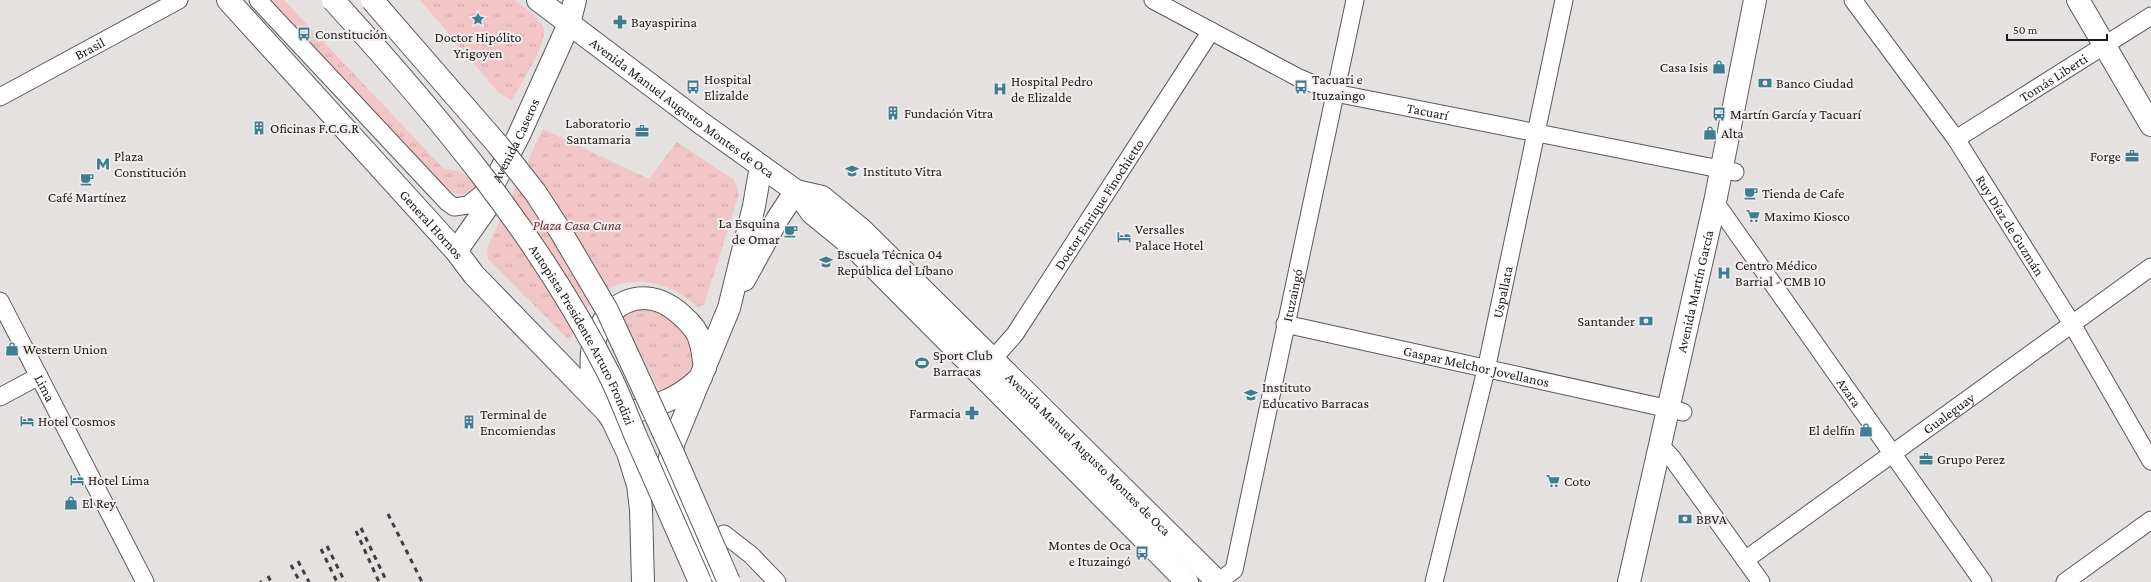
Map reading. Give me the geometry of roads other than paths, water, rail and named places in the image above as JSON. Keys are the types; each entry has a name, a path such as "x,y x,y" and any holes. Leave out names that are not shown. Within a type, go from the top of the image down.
{"main road":[{"name":"General Hornos","path":"228,0 456,251 474,275 602,407 628,453 638,485 641,509 643,582"},
{"name":"Autopista Presidente Arturo Frondizi","path":"333,0 394,66 460,144 495,191 552,274 608,372 700,582"},
{"name":"Autopista Presidente Arturo Frondizi","path":"372,0 498,145 536,192 561,232 607,310 672,451 728,581"},
{"name":"Avenida Manuel Augusto Montes de Oca","path":"538,0 568,24 796,191 812,213 856,249 987,366 1218,582"},
{"name":"Avenida Caseros","path":"456,251 490,202 493,185 519,135 568,24 575,0"},
{"name":"Avenida Caseros","path":"568,24 586,0"},
{"name":"Avenida Martín García","path":"1728,171 1755,0"},
{"name":"Avenida Martín García","path":"1629,582 1666,452 1676,411 1728,171 1770,0"},
{"path":"2078,0 2151,125"},
{"path":"729,308 754,206 761,166"},
{"path":"728,581 702,549 670,497 667,481 673,444 729,308 778,218 796,191"},
{"path":"635,298 653,298 672,307 686,319 697,334 702,347 703,373 688,388 654,405 636,410 602,407 592,366 593,347 602,324 614,308 635,298"},
{"name":"Avenida Manuel Augusto Montes de Oca","path":"987,366 1187,582"},
{"name":"Avenida Martín García","path":"1645,582 1666,452"},
{"path":"687,582 710,577 728,581"}],"street":[{"name":"Brasil","path":"0,97 179,0"},
{"name":"General Hornos","path":"258,0 447,202 454,207 468,206 493,185"},
{"name":"Tacuarí","path":"1153,0 1298,77 1334,93 1728,171"},
{"name":"Ituzaingó","path":"1218,582 1234,570 1334,93 1355,0"},
{"name":"Uspallata","path":"1434,582 1486,370 1564,0"},
{"name":"Ruy Díaz de Guzmán","path":"1853,0 1956,139 2072,324 2151,461"},
{"path":"1861,0 1866,16"},
{"name":"Tomás Liberti","path":"1956,139 2151,16"},
{"name":"Doctor Enrique Finochietto","path":"987,366 1015,334 1211,31"},
{"name":"Azara","path":"1720,209 1983,582"},
{"name":"Gualeguay","path":"1745,560 1893,455 2151,267"},
{"name":"Lima","path":"0,301 145,582"},
{"name":"Gaspar Melchor Jovellanos","path":"1285,324 1486,370 1676,411"},
{"path":"0,398 39,376"},
{"path":"1666,452 1761,582"},
{"path":"2066,582 2151,520"},
{"path":"724,534 751,555 777,582"}],"railway":[{"path":"388,514 422,582"},
{"path":"361,528 387,582"},
{"path":"356,531 379,582"},
{"path":"327,546 345,582"},
{"path":"321,549 337,582"},
{"path":"298,561 309,582"},
{"path":"291,565 300,582"},
{"path":"268,576 271,582"}],"place":[{"name":"Doctor Hipólito Yrigoyen","path":"478,19"},
{"name":"Bayaspirina","path":"620,22"},
{"name":"Constitución","path":"304,34"},
{"name":"Casa Isis","path":"1719,67"},
{"name":"Banco Ciudad","path":"1765,83"},
{"name":"Hospital Elizalde","path":"693,87"},
{"name":"Tacuari e Ituzaingo","path":"1301,87"},
{"name":"Hospital Pedro de Elizalde","path":"1000,89"},
{"name":"Fundación Vitra","path":"893,113"},
{"name":"Martín García y Tacuarí","path":"1719,114"},
{"name":"Oficinas F.C.G.R","path":"259,128"},
{"name":"Laboratorio Santamaria","path":"642,131"},
{"name":"Alta","path":"1710,133"},
{"name":"Forge","path":"2132,156"},
{"name":"Plaza Constitución","path":"103,164"},
{"name":"Instituto Vitra","path":"852,171"},
{"name":"Café Martínez","path":"87,179"},
{"name":"Tienda de Cafe","path":"1751,193"},
{"name":"Maximo Kiosco","path":"1753,216"},
{"name":"La Esquina de Omar","path":"791,231"},
{"name":"Versalles Palace Hotel","path":"1124,237"},
{"name":"Escuela Técnica 04 República del Líbano","path":"826,262"},
{"name":"Centro Médico Barrial - CMB 10","path":"1724,273"},
{"name":"Santander","path":"1646,321"},
{"name":"Western Union","path":"12,349"},
{"name":"Sport Club Barracas","path":"922,363"},
{"name":"Instituto Educativo Barracas","path":"1251,395"},
{"name":"Farmacia","path":"972,413"},
{"name":"Hotel Cosmos","path":"27,421"},
{"name":"Terminal de Encomiendas","path":"469,422"},
{"name":"El delfín","path":"1866,430"},
{"name":"Grupo Perez","path":"1926,459"},
{"name":"Hotel Lima","path":"77,480"},
{"name":"Coto","path":"1553,481"},
{"name":"El Rey","path":"71,503"},
{"name":"BBVA","path":"1685,519"},
{"name":"Montes de Oca e Ituzaingó","path":"1142,553"}],"park label":[{"name":"Plaza Casa Cuna","path":"577,225"}]}
